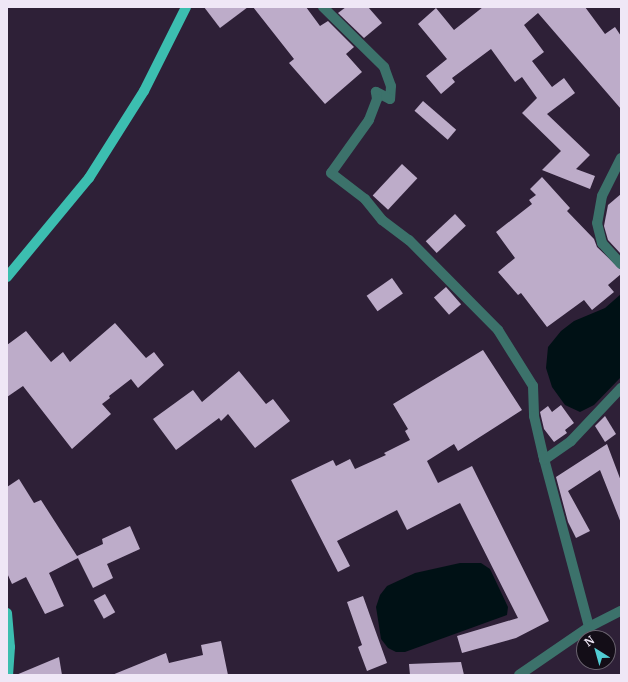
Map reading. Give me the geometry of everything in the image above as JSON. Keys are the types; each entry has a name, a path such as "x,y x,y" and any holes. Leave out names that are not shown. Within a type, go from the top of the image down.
{"main road":[{"path":"7,278 89,178 144,91 186,7"},
{"path":"7,613 10,647 8,675"}],"street":[{"path":"323,7 384,66 392,86 390,99 376,92 375,106 369,120 331,173 365,199 382,220 409,240 498,330 533,386 534,416 544,460 589,627"},
{"path":"621,158 602,196 597,223 602,243 621,264"},
{"path":"544,460 570,441 621,388"},
{"path":"519,675 589,627 621,612"}],"shaded area":[{"path":"621,294 621,377 594,405 580,412 565,405 552,387 546,368 548,347 561,331 574,321 605,308"},
{"path":"460,563 481,563 490,569 508,607 507,615 405,652 396,652 388,648 381,639 376,607 380,595 387,586 415,573"}],"building":[{"path":"204,7 248,7 220,28"},
{"path":"253,7 306,7 320,26 328,21 354,47 346,54 362,72 325,104 289,63 294,59"},
{"path":"346,7 368,7 382,23 364,38 338,13"},
{"path":"483,7 585,7 605,34 615,27 621,36 621,109 538,13 524,25 544,52 532,61 552,87 564,78 575,93 547,114 590,155 576,169 595,176 590,189 542,170 561,151 522,113 537,98 522,77 515,82 491,49 452,78 455,82 441,94 426,76 447,59 418,24 436,8 454,30"},
{"path":"423,101 456,130 448,140 414,111"},
{"path":"402,164 417,178 388,210 373,195"},
{"path":"542,177 570,208 567,211 594,239 597,247 621,270 621,274 608,285 614,292 592,310 584,300 547,327 521,293 518,295 498,272 515,258 496,232 532,204 529,200 536,195 530,189"},
{"path":"621,194 621,254 608,240 604,226 608,205"},
{"path":"455,214 466,226 437,253 426,241"},
{"path":"392,278 403,294 378,311 367,296"},
{"path":"446,287 461,304 449,315 434,297"},
{"path":"115,323 146,358 154,352 164,365 138,388 131,379 109,396 110,398 102,404 111,414 72,449 23,386 7,397 7,345 26,331 51,362 63,352 70,362"},
{"path":"483,350 522,410 458,451 454,444 427,461 438,483 472,466 549,621 516,638 462,653 457,636 518,618 460,503 407,530 397,510 337,541 350,566 338,572 291,480 333,460 336,466 350,459 355,469 386,455 384,453 410,440 405,431 408,429 393,404"},
{"path":"239,371 266,404 273,399 290,421 255,448 228,414 221,421 219,418 176,450 153,419 193,390 202,402"},
{"path":"561,405 574,423 565,430 567,433 554,442 544,429 540,412 548,406 552,412"},
{"path":"605,416 616,434 605,442 595,426"},
{"path":"607,444 621,481 621,523 600,470 568,491 590,531 576,538 568,522 556,477"},
{"path":"19,479 34,503 41,500 77,556 103,544 102,539 130,526 140,549 107,564 113,578 93,588 78,558 49,573 64,606 45,614 26,577 12,584 7,573 7,487"},
{"path":"105,594 115,612 104,619 94,600"},
{"path":"363,596 387,663 367,671 358,647 362,645 347,602"},
{"path":"221,641 228,675 112,675 166,653 169,663 203,655 201,645"},
{"path":"59,657 62,675 16,675"},
{"path":"461,662 464,675 410,675 409,664"}]}
